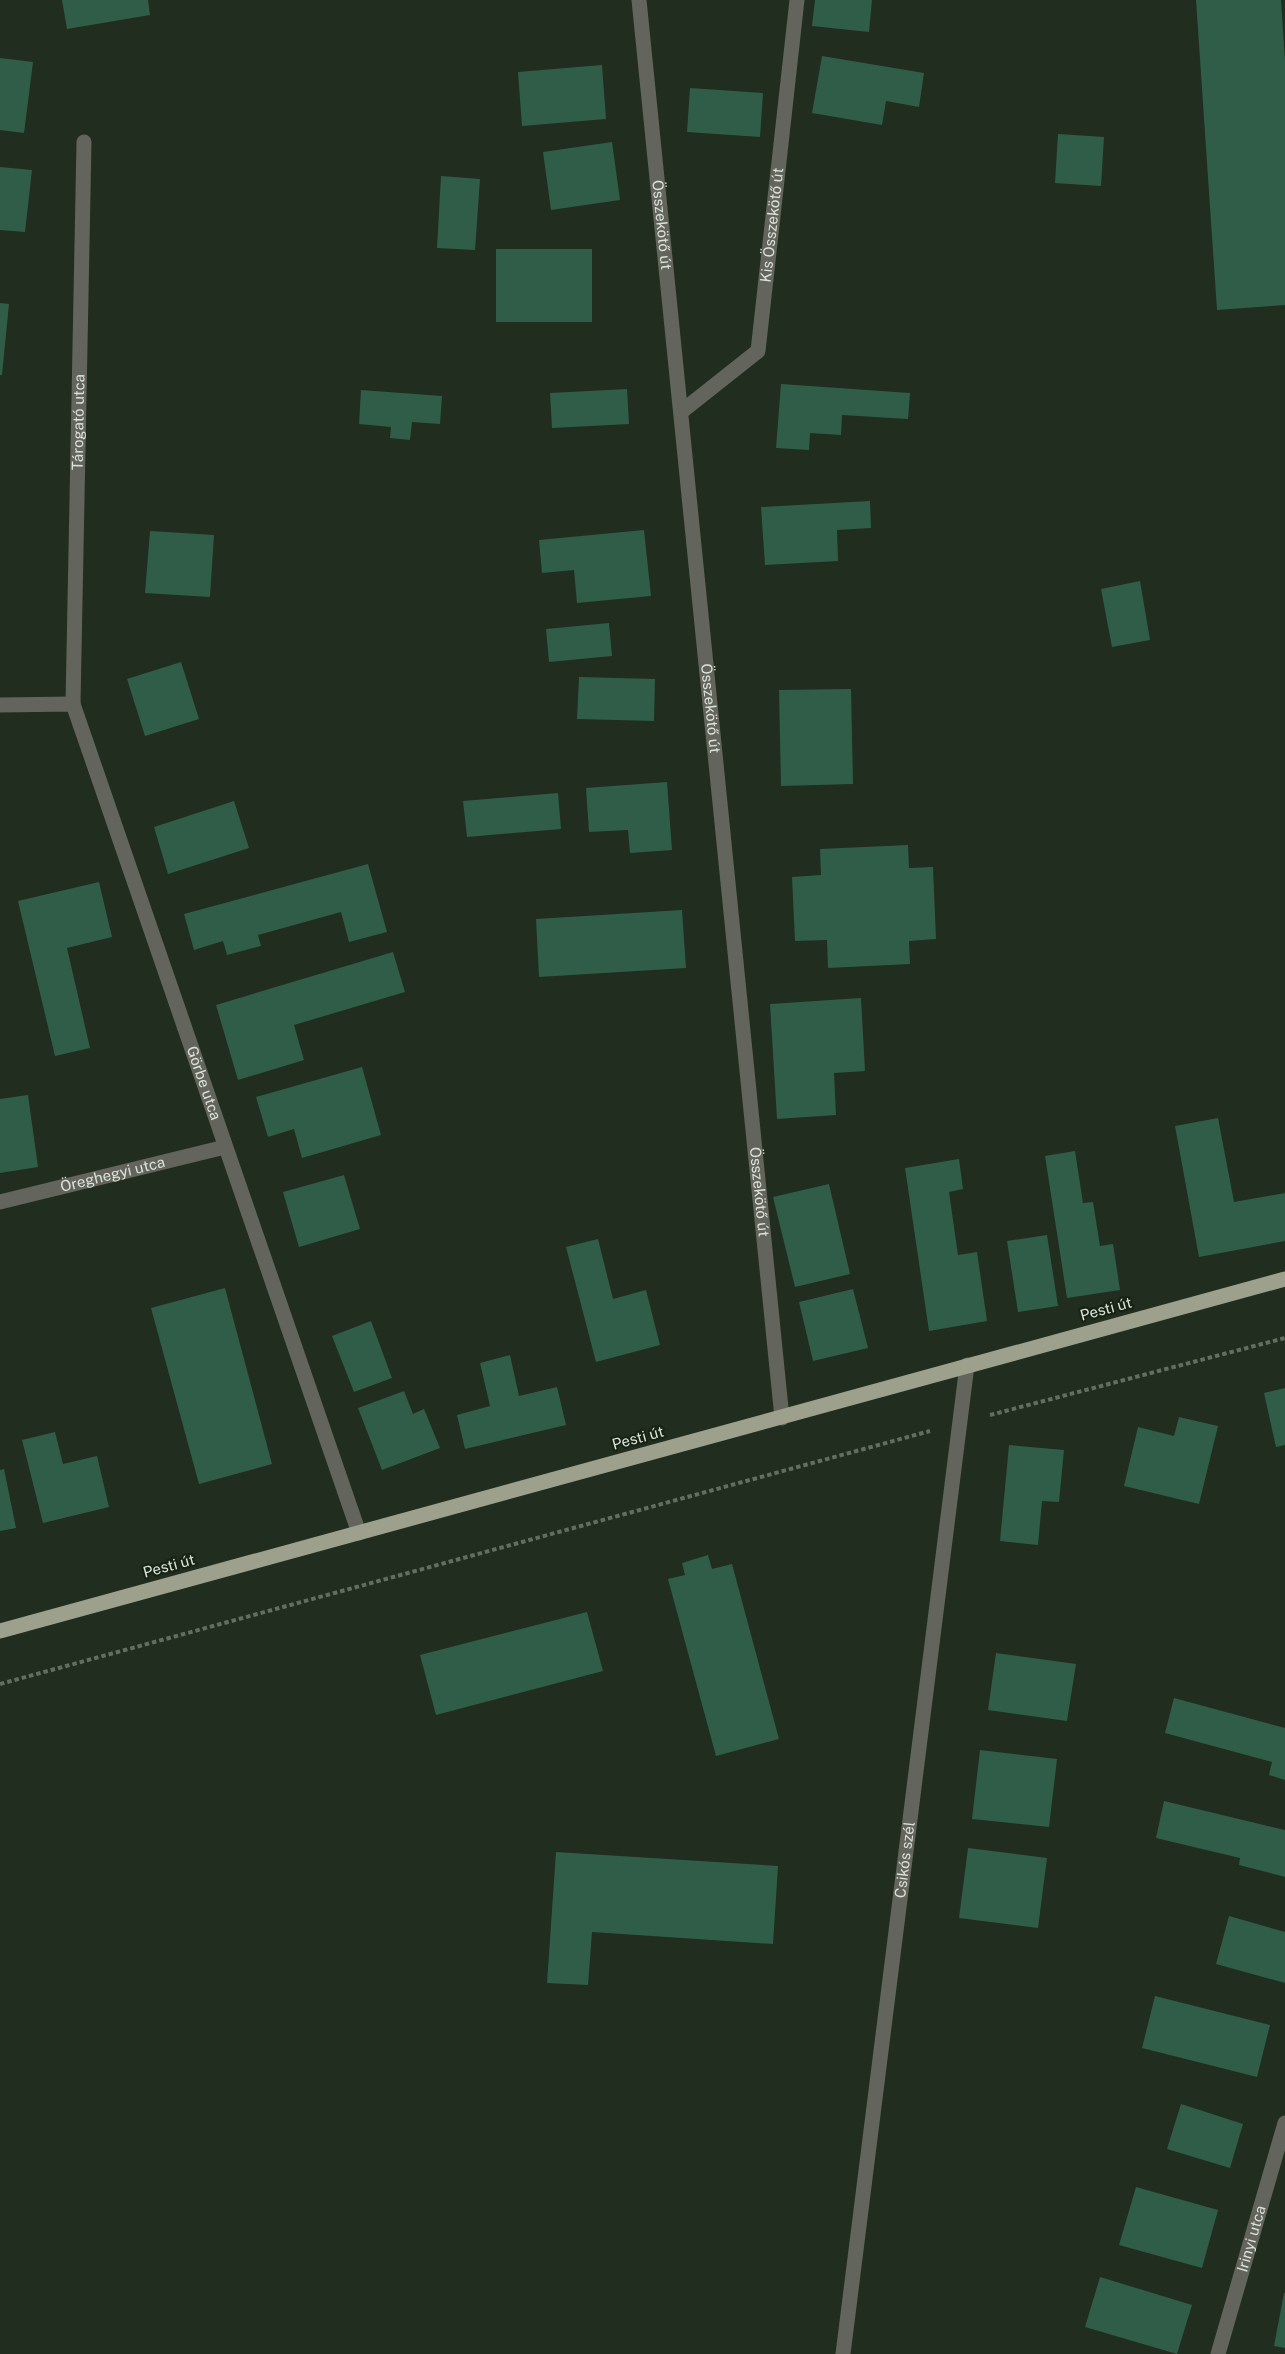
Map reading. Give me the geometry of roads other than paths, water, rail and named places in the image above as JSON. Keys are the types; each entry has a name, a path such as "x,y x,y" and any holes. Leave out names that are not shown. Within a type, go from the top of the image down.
{"main road":[{"name":"Pesti út","path":"0,1631 1285,1279"}],"street":[{"name":"Összekötő út","path":"639,0 783,1418"},
{"name":"Kis Összekötő út","path":"681,412 758,351 796,0"},
{"name":"Tárogató utca","path":"73,704 84,142"},
{"path":"0,705 73,704"},
{"name":"Görbe utca","path":"73,704 359,1533"},
{"name":"Öreghegyi utca","path":"0,1202 225,1147"},
{"name":"Csikós szél","path":"843,2354 967,1365"},
{"name":"Irinyi utca","path":"1218,2354 1285,2123"}]}
